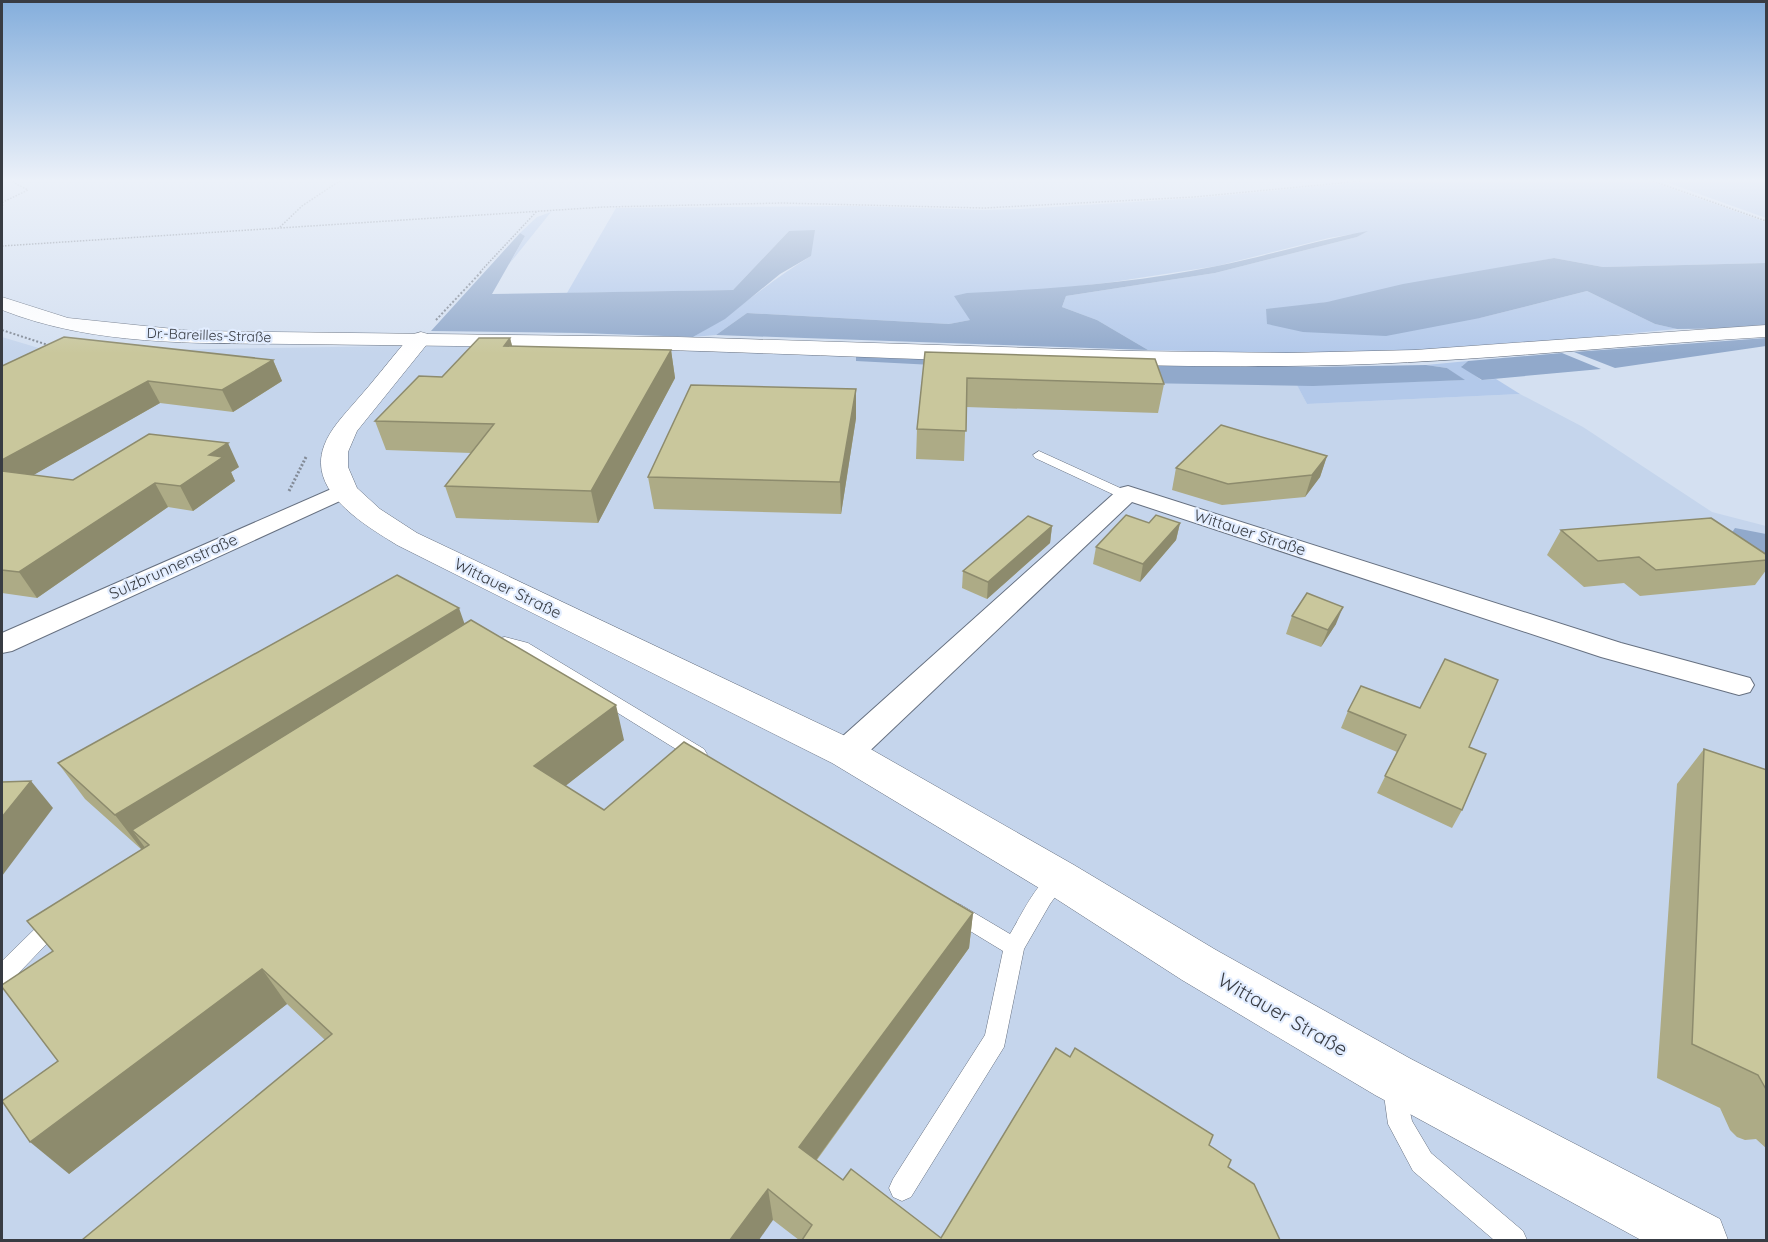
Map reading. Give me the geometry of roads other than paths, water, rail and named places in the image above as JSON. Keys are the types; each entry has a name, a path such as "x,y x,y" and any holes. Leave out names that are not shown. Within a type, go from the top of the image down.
{"main road":[{"name":"Dr.-Bareilles-Straße","path":"2,303 48,320 124,331 204,337 421,338 696,344 1054,356 1305,359 1438,356 1711,333 1767,332"},
{"name":"Wittauer Straße","path":"421,338 346,429 335,451 336,471 345,490 365,511 407,540 846,753 1059,878 1199,965 1393,1077 1699,1240"}],"street":[{"name":"Sulzbrunnenstraße","path":"2,644 345,490"},
{"name":"Wittauer Straße","path":"1125,495 1128,493 1611,650 1739,685"},
{"path":"846,753 1125,495"}],"lane":[{"path":"1039,455 1125,495"},
{"path":"478,648 505,642 523,647 717,766"},
{"path":"902,1188 996,1039 1014,947 1043,898 1059,878"},
{"path":"942,903 1014,947"},
{"path":"2,975 61,916 71,910"},
{"path":"1393,1077 1400,1124 1422,1162 1514,1240"}]}
